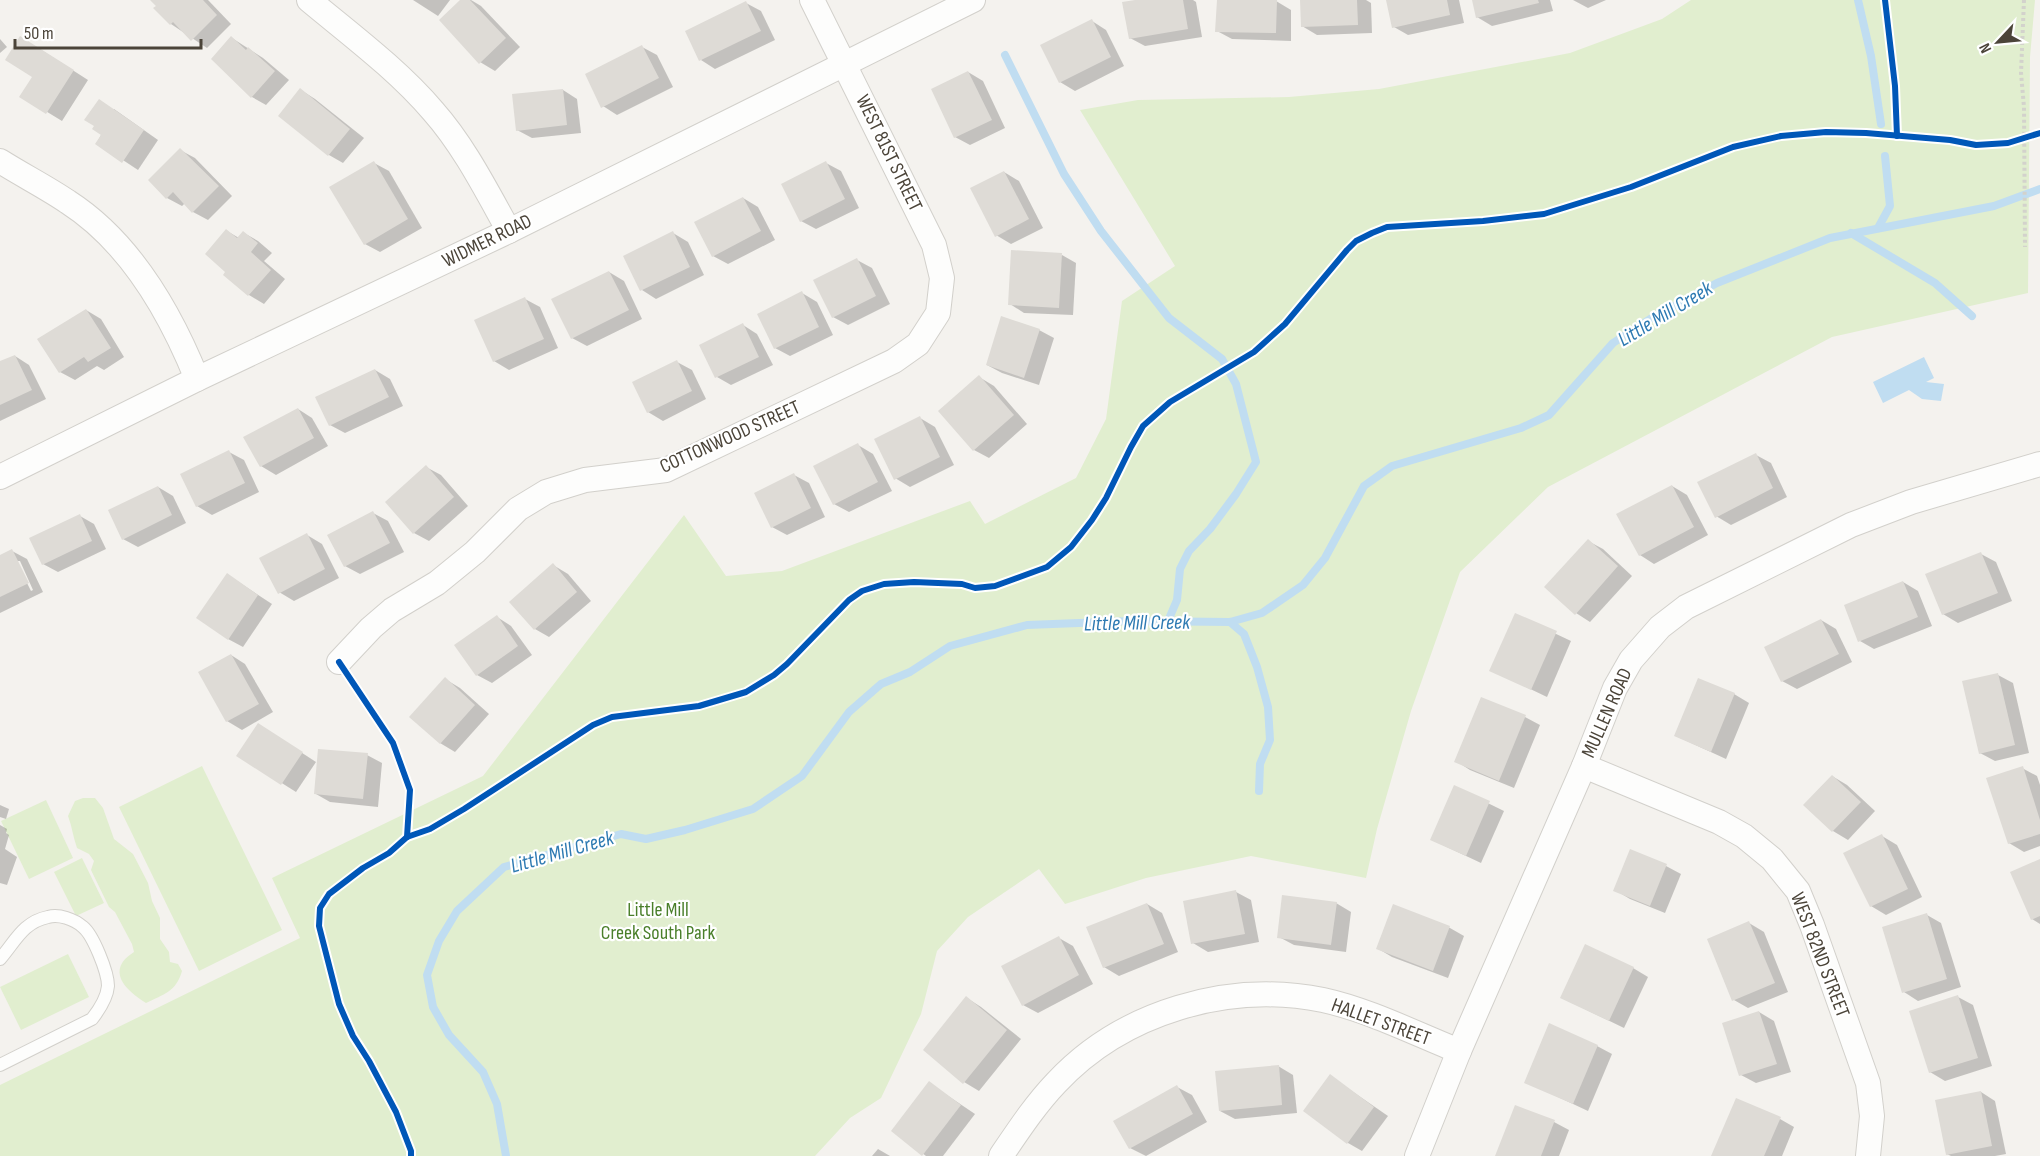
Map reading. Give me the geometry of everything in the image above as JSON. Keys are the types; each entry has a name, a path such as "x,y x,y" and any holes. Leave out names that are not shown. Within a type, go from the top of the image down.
{"street":[{"path":"309,0 395,71 434,111 469,162 509,231"},
{"name":"WEST 81ST STREET","path":"812,0 934,245 942,278 938,313"},
{"name":"WIDMER ROAD","path":"0,477 196,379 509,231 973,0"},
{"path":"0,161 78,209 105,232 131,261 162,305 183,346 196,379"},
{"name":"COTTONWOOD STREET","path":"339,662 371,628 392,610 437,583 475,552 518,509 546,492 585,480 666,470 894,361 918,344 938,313"},
{"name":"MULLEN ROAD","path":"1417,1156 1459,1051 1584,766 1608,705 1631,660 1660,627 1686,607 1851,525 1911,502 2040,464"},
{"name":"WEST 82ND STREET","path":"1584,766 1719,822 1744,836 1772,859 1798,891 1868,1083 1872,1116 1868,1156"},
{"name":"HALLET STREET","path":"1001,1156 1056,1082 1092,1052 1138,1024 1189,1005 1215,999 1269,995 1322,1000 1349,1007 1459,1051"}],"lane":[{"path":"0,959 19,933 34,922 49,916 67,918 84,928 105,964 108,986 102,1006 92,1019 0,1065"}],"path":[{"path":"2024,0 2021,73 2024,107 2025,247"},
{"path":"2015,141 2031,136"}],"green space":[{"name":"Little Mill Creek South Park","path":"1691,0 2035,0 2030,57 2028,293 1832,337 1548,487 1460,572 1411,711 1377,829 1366,878 1251,856 1146,878 1065,904 1039,869 968,917 937,951 921,1014 881,1098 850,1118 815,1156 0,1156 0,1085 300,938 272,878 483,776 684,515 726,576 782,571 970,501 985,524 1076,478 1106,419 1122,301 1175,266 1080,110 1138,100 1289,97 1379,89 1570,53 1662,19"},
{"path":"202,766 282,930 199,971 119,807"},
{"path":"95,798 103,808 114,839 133,854 148,883 152,901 160,918 160,939 169,952 170,962 178,964 182,971 173,988 146,1003 131,992 121,979 121,966 125,959 134,952 132,944 115,912 109,907 91,870 94,861 89,854 77,848 68,816 75,801"},
{"path":"46,800 73,858 29,879 1,821"},
{"path":"82,858 104,903 76,916 54,872"},
{"path":"68,954 89,997 21,1030 0,987"}],"water":[{"path":"1924,357 1934,378 1926,382 1944,384 1941,401 1922,399 1909,390 1883,403 1873,382"}],"building":[{"path":"150,0 203,0 217,15 191,41 173,22 170,25 153,8 156,6"},
{"path":"460,0 470,0 506,38 479,64 439,20"},
{"path":"1183,0 1188,29 1129,39 1122,2"},
{"path":"1217,0 1277,0 1276,33 1215,32"},
{"path":"1300,0 1357,0 1358,25 1301,27"},
{"path":"1386,0 1447,0 1450,15 1392,28"},
{"path":"1472,0 1538,0 1539,3 1476,18"},
{"path":"746,1 761,31 699,61 685,31"},
{"path":"1092,19 1111,57 1059,83 1040,45"},
{"path":"20,36 74,70 46,114 19,97 32,77 5,60"},
{"path":"231,36 246,50 248,47 275,71 251,98 211,59"},
{"path":"642,45 659,78 601,108 585,74"},
{"path":"968,71 992,120 954,138 931,89"},
{"path":"300,88 350,129 328,156 278,116"},
{"path":"563,89 567,125 516,131 512,94"},
{"path":"99,99 144,130 122,163 95,144 101,135 92,129 94,126 84,120"},
{"path":"180,148 219,186 192,213 173,192 166,199 148,180"},
{"path":"374,161 408,219 364,245 329,187"},
{"path":"826,161 845,199 800,222 781,184"},
{"path":"1004,171 1029,219 995,237 970,188"},
{"path":"743,197 761,231 712,257 694,222"},
{"path":"226,229 237,238 243,231 258,243 251,252 271,270 248,296 223,275 225,272 205,254"},
{"path":"673,231 690,267 640,291 623,256"},
{"path":"1011,250 1062,253 1059,308 1008,305"},
{"path":"857,258 876,296 832,318 813,280"},
{"path":"609,271 629,310 571,339 551,299"},
{"path":"802,291 819,327 774,349 757,314"},
{"path":"525,297 544,339 493,362 474,320"},
{"path":"86,309 111,348 88,362 84,357 59,373 37,339"},
{"path":"1001,316 1040,329 1024,378 986,365"},
{"path":"743,323 759,357 715,378 699,345"},
{"path":"15,355 32,390 0,405 0,361"},
{"path":"677,360 692,391 647,413 632,382"},
{"path":"375,369 389,397 329,426 315,397"},
{"path":"979,375 1014,415 973,451 938,411"},
{"path":"298,408 314,438 260,467 243,437"},
{"path":"920,416 940,457 894,480 874,439"},
{"path":"858,443 878,482 833,505 813,466"},
{"path":"229,450 245,483 196,507 180,474"},
{"path":"1756,453 1773,488 1715,518 1697,482"},
{"path":"426,465 454,497 413,534 385,502"},
{"path":"794,473 811,508 771,528 754,493"},
{"path":"1672,485 1694,527 1639,556 1616,514"},
{"path":"158,486 172,515 122,540 108,510"},
{"path":"373,511 390,543 344,567 327,535"},
{"path":"80,514 92,541 42,565 29,538"},
{"path":"307,533 325,569 278,594 259,558"},
{"path":"1588,539 1618,566 1575,615 1544,587"},
{"path":"12,549 29,583 0,597 0,555"},
{"path":"1981,552 1998,593 1942,615 1925,574"},
{"path":"553,563 577,592 534,630 509,602"},
{"path":"227,573 258,595 228,640 196,618"},
{"path":"1903,581 1918,617 1858,642 1844,605"},
{"path":"1515,613 1557,631 1531,690 1489,671"},
{"path":"497,615 518,646 476,676 454,645"},
{"path":"1821,619 1839,654 1781,682 1764,647"},
{"path":"231,654 259,704 226,722 198,672"},
{"path":"1998,673 2015,745 1979,754 1962,681"},
{"path":"445,677 475,705 440,744 409,717"},
{"path":"1698,678 1735,693 1711,752 1674,736"},
{"path":"1481,697 1526,715 1499,781 1454,762"},
{"path":"258,723 303,752 281,785 236,756"},
{"path":"318,749 368,753 363,799 314,794"},
{"path":"2023,766 2040,820 2040,834 2008,844 1986,778"},
{"path":"1832,775 1861,802 1832,832 1803,805"},
{"path":"1454,785 1490,801 1466,856 1430,840"},
{"path":"1882,834 1908,889 1870,907 1843,853"},
{"path":"1630,849 1667,864 1650,906 1613,891"},
{"path":"2040,859 2040,916 2031,920 2010,872"},
{"path":"1236,890 1245,934 1191,944 1183,901"},
{"path":"1282,895 1337,902 1331,945 1277,938"},
{"path":"1147,903 1164,944 1103,968 1086,927"},
{"path":"1393,904 1450,926 1433,971 1376,949"},
{"path":"1927,913 1947,979 1902,993 1882,927"},
{"path":"1749,921 1775,983 1732,1001 1707,939"},
{"path":"1059,936 1079,975 1022,1006 1001,966"},
{"path":"1585,944 1634,967 1609,1021 1560,998"},
{"path":"1958,995 1978,1058 1929,1073 1909,1011"},
{"path":"966,996 1007,1030 963,1084 923,1050"},
{"path":"1759,1011 1777,1064 1739,1076 1722,1023"},
{"path":"1549,1023 1598,1045 1573,1104 1524,1083"},
{"path":"1279,1065 1282,1105 1219,1111 1215,1071"},
{"path":"1330,1074 1374,1107 1347,1144 1303,1111"},
{"path":"929,1081 961,1105 922,1156 891,1131"},
{"path":"1177,1085 1193,1114 1129,1149 1113,1121"},
{"path":"1981,1091 1992,1146 1946,1155 1935,1100"},
{"path":"1736,1098 1781,1117 1764,1156 1711,1156"},
{"path":"1515,1105 1555,1120 1541,1156 1495,1156"}],"waterway":[{"path":"1858,0 1871,56 1881,124"},
{"path":"1005,55 1064,174 1101,231 1169,318 1222,359 1236,384 1256,462 1210,529 1189,551 1180,569 1177,600 1168,621"},
{"path":"1878,228 1890,206 1885,156"},
{"name":"Little Mill Creek","path":"506,1156 497,1104 483,1072 449,1035 433,1007 427,975 439,941 457,911 504,867 621,834 646,839 685,830 753,809 802,776 849,712 881,684 910,672 950,646 1027,625 1131,621 1230,622 1262,613 1303,585 1325,558 1364,486 1392,466 1521,428 1549,415 1613,343 1650,319 1717,283 1830,238 1994,206 2040,189"},
{"path":"1851,233 1935,283 1972,316"},
{"path":"1230,622 1244,634 1257,667 1268,707 1270,740 1260,764 1259,791"}],"cycle path":[{"path":"1885,0 1895,86 1897,136"},
{"path":"411,1156 396,1112 353,1036 339,1004 319,926 320,908 329,894 363,868 389,853 407,837 430,829 464,809 593,725 612,717 699,706 746,692 787,664 849,600 862,591 884,584 914,582 962,584 975,588 995,586 1047,567 1071,547 1092,520 1106,498 1143,426 1170,402 1254,352 1285,324 1356,241 1387,227 1483,221 1544,214 1631,187 1733,147 1781,136 1826,132 1866,133 1950,140 1976,145 2008,143 2040,133"},
{"path":"339,662 393,743 410,790 407,837"}]}
